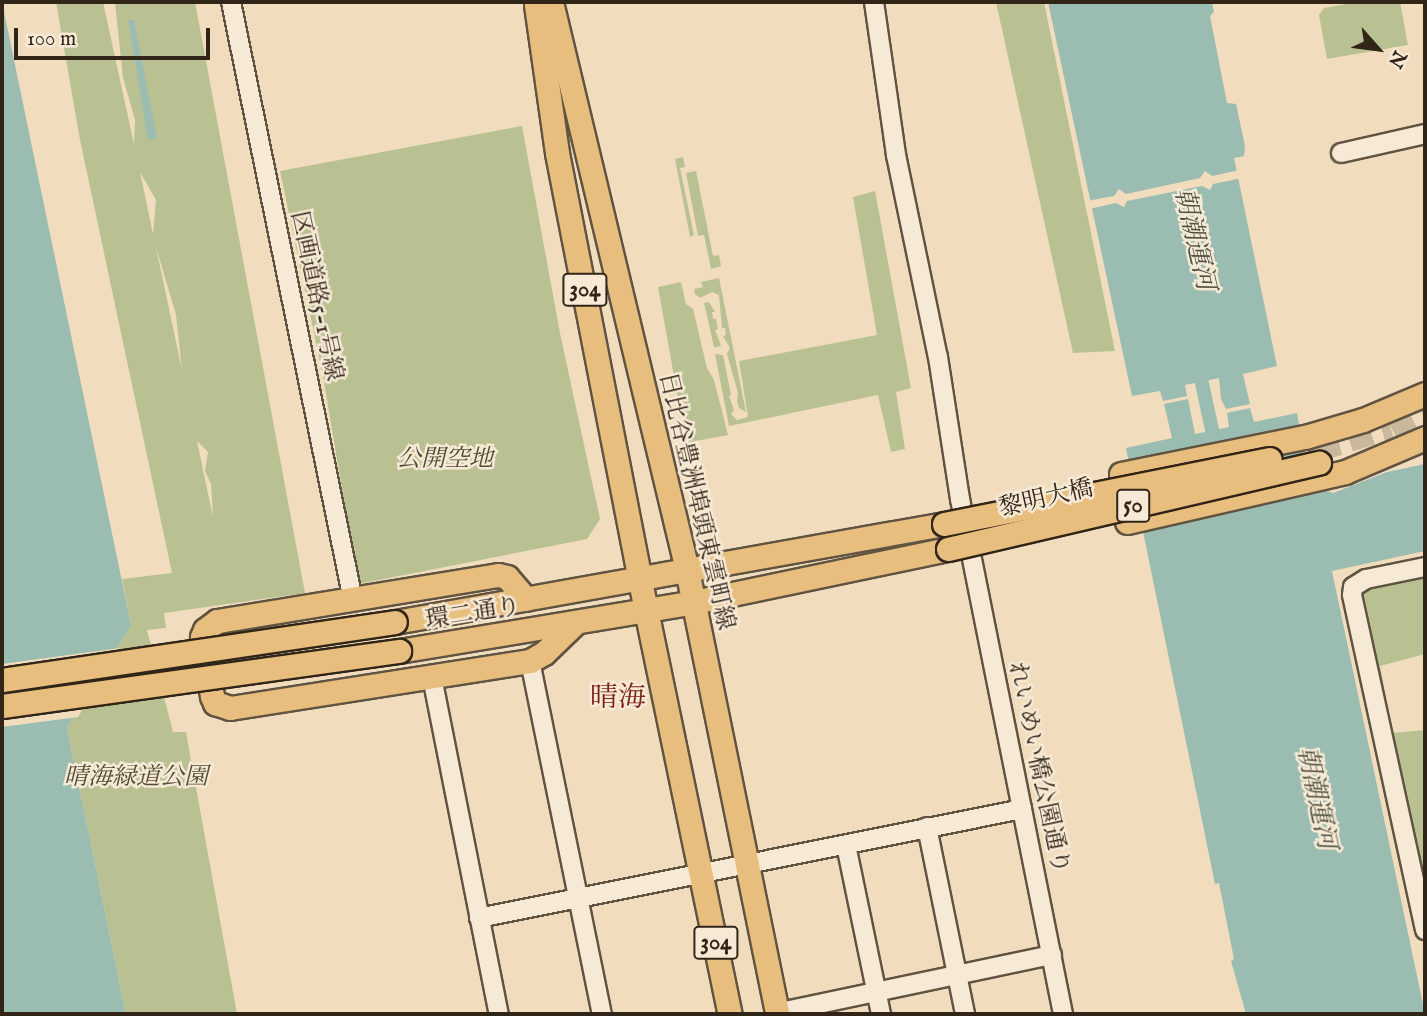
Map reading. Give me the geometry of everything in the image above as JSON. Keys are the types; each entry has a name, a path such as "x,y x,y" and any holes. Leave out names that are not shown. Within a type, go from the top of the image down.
{"main road":[{"name":"304","path":"536,2 557,153 646,610 730,1014"},
{"name":"日比谷豊洲埠頭東雲町線","path":"551,2 687,570 776,1014"},
{"path":"570,219 566,155 571,149 584,146"},
{"name":"50","path":"944,524 1121,474 1305,438 1425,394"},
{"name":"50","path":"948,549 1127,522 1318,479 1373,462 1425,438"},
{"name":"黎明大橋","path":"944,524 1318,457 948,549"},
{"name":"環二通り","path":"2,680 395,622 944,524"},
{"name":"環二通り","path":"2,706 573,625 694,603 948,549"},
{"path":"526,599 507,577 498,575 217,621 210,625 202,637 215,703 230,708 530,661 544,653 573,625"}],"street":[{"name":"区画道路5-1号線","path":"231,2 352,600"},
{"name":"れいめい橋公園通り","path":"874,2 896,155 938,358 966,532 1063,1014"},
{"path":"1341,153 1425,134"},
{"path":"1425,567 1366,579 1353,587 1352,594 1425,930"},
{"path":"530,661 602,1014"},
{"path":"432,677 499,1014"},
{"path":"479,918 1022,809"},
{"path":"927,827 965,1014"},
{"path":"846,845 881,1014"},
{"path":"776,1014 1052,956"}],"green space":[{"name":"晴海緑道公園","path":"56,2 103,2 134,144 135,120 123,78 115,2 195,2 305,593 164,613 166,628 147,630 173,732 186,732 237,1014 126,1014 67,728 131,625 122,579 172,573 80,140","holes":["140,172 156,200 153,234","156,247 176,315 182,369","197,441 208,452 205,471 211,484 213,517"]},
{"path":"996,2 1044,2 1115,351 1073,353"},
{"path":"1357,2 1400,2 1408,45 1327,59 1319,15 1324,8"},
{"name":"公開空地","path":"522,126 560,333 600,519 587,539 358,584 323,376 280,171"},
{"path":"683,157 685,167 680,168 694,235 690,237 675,159"},
{"path":"696,171 713,256 719,255 721,266 711,269 704,235 698,236 686,173"},
{"path":"875,191 911,388 896,392 905,449 891,452 878,395 729,426 715,354 723,355 731,395 729,396 734,410 731,414 737,420 748,417 739,361 877,335 853,197"},
{"path":"719,278 746,412 739,408 737,401 738,393 727,354 730,348 723,336 726,335 725,328 722,328 719,295 712,292 700,298 695,294 694,289 703,287 701,282"},
{"path":"681,282 686,304 693,309 707,368 714,380 728,435 686,443 658,287"},
{"path":"709,302 715,312 712,312 713,319 716,319 718,329 715,330 721,345 718,347 714,347 704,303"},
{"path":"1425,577 1425,654 1380,666 1392,733 1425,730 1425,913 1356,590"}],"water":[{"path":"2,2 131,625 67,728 126,1014 2,1014"},
{"path":"1048,2 1212,2 1214,12 1210,16 1227,103 1236,104 1245,146 1244,156 1234,158 1277,366 1243,374 1250,404 1226,409 1221,399 1219,378 1185,385 1187,396 1163,401 1160,391 1132,396"},
{"path":"128,20 134,20 157,138 148,140"},
{"path":"1188,399 1195,434 1229,427 1227,413 1250,408 1254,422 1297,413 1309,484 1333,493 1387,472 1425,464 1425,551 1332,571 1425,1014 1246,1014 1231,961 1234,959 1219,883 1215,884 1126,448 1172,438 1164,404"}],"pier":[{"path":"1240,170 1242,178 1213,184 1210,190 1202,186 1127,201 1124,207 1116,203 1089,209 1087,201 1114,196 1119,189 1126,194 1200,178 1205,171 1212,176"},
{"path":"120,648 78,717 2,727 2,664"}],"waterway":[{"name":"朝潮運河","path":"1198,365 1216,448"}],"tunnel":[{"path":"1317,450 1391,427 1425,410"}],"district":[{"name":"晴海","path":"618,699"}]}
